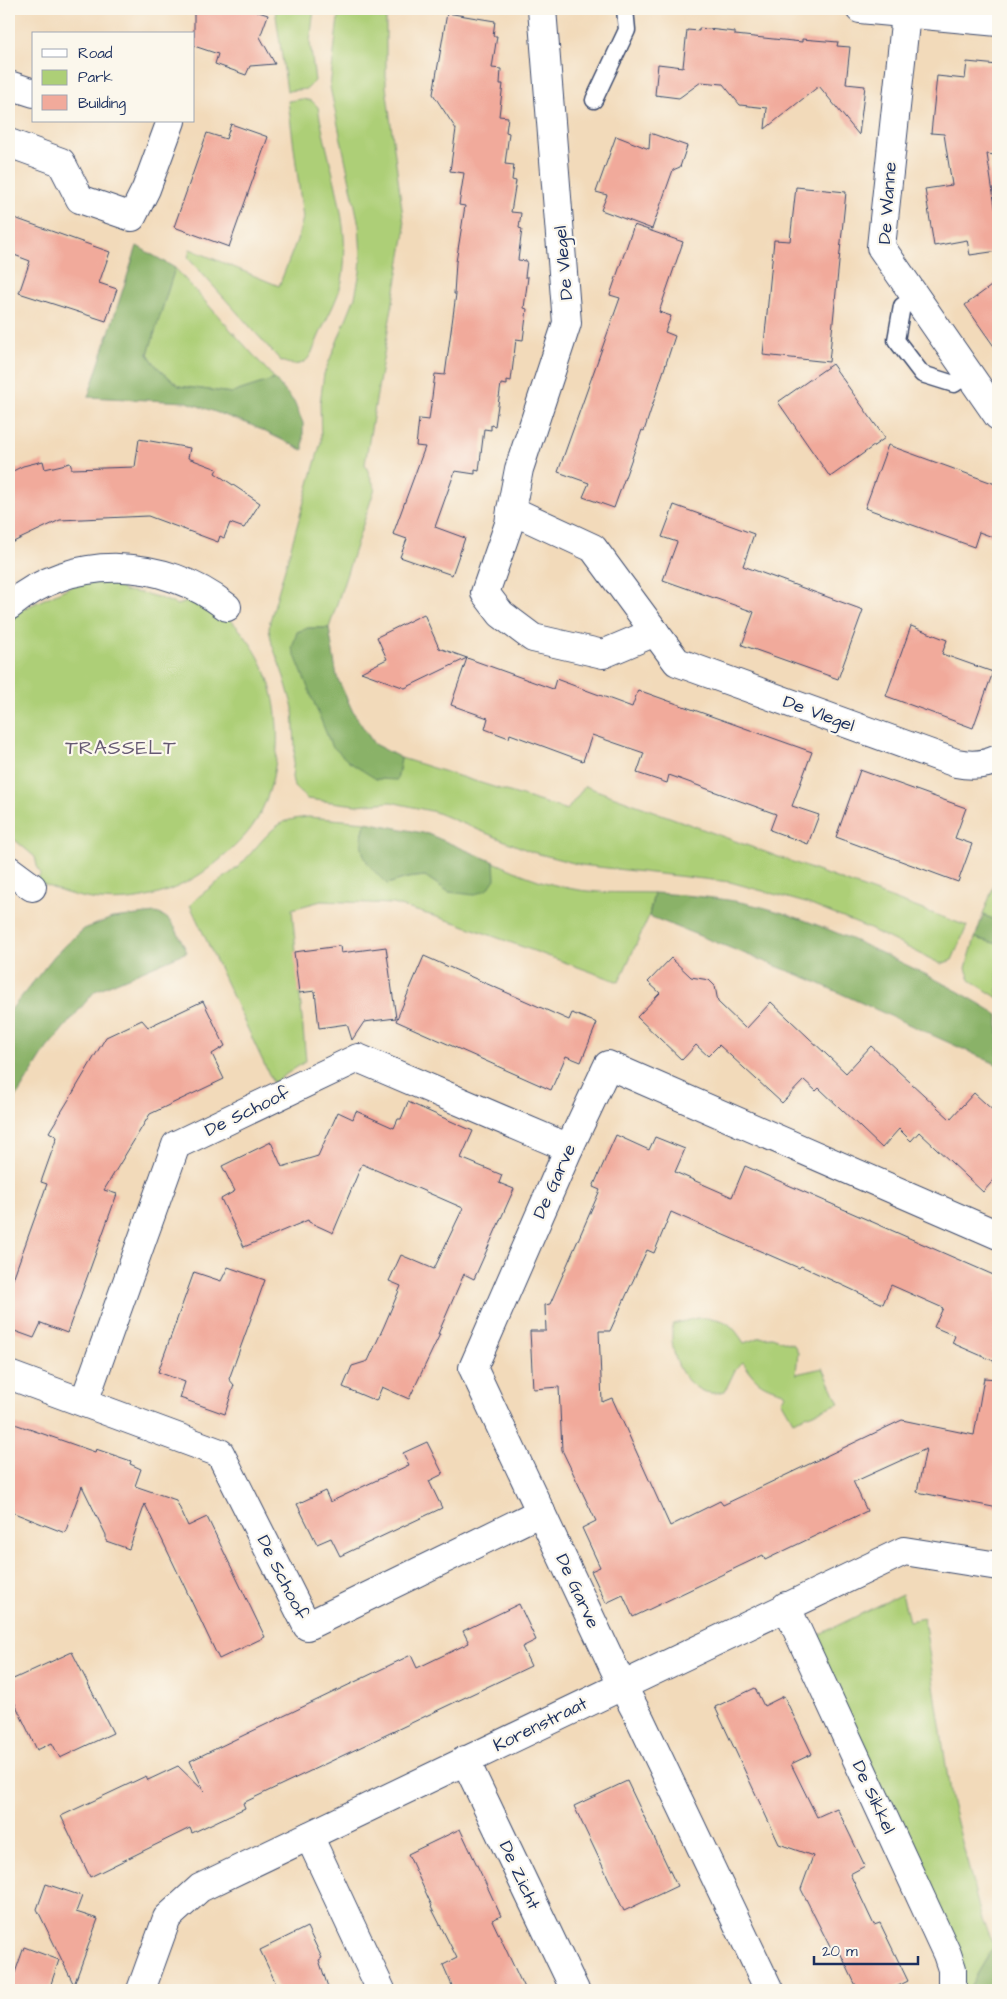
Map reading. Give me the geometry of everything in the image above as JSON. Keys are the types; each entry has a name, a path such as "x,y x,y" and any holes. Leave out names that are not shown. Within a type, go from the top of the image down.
{"street":[{"name":"De Vlegel","path":"542,9 567,323 519,469 508,524 485,593 501,614 533,638 603,654 655,632"},
{"path":"860,9 998,22"},
{"name":"De Wanne","path":"906,14 881,247 998,416"},
{"path":"9,85 32,92"},
{"path":"9,143 61,162 80,200 132,217 146,189 171,122"},
{"name":"De Vlegel","path":"511,510 593,548 677,662 956,762 979,765 990,764 998,759"},
{"path":"9,606 34,589 68,574 118,567 146,569 180,579 192,584 227,607"},
{"path":"9,870 32,888"},
{"name":"De Schoof","path":"84,1402 176,1145 358,1058 569,1148"},
{"name":"De Garve","path":"622,1685 473,1368 569,1148 608,1065 998,1235"},
{"name":"De Schoof","path":"9,1375 220,1453 307,1626 541,1512"},
{"name":"Korenstraat","path":"141,1990 167,1918 200,1888 904,1551 998,1566"},
{"name":"De Sikkel","path":"786,1606 947,1954 952,1969 952,1990"},
{"path":"622,1685 644,1727 769,1990"},
{"name":"De Zicht","path":"466,1760 575,1990"},
{"path":"309,1836 381,1990"}],"lane":[{"path":"594,100 627,30 625,9"},
{"path":"916,298 902,306 896,340 922,374 954,384 969,374"}],"green space":[{"path":"275,9 314,9 310,42 315,81 307,89 287,91"},
{"path":"339,9 386,9 386,86 405,232 365,464 375,488 329,628 308,628 297,632 397,780 401,758 567,810 585,786 967,926 952,960 941,964 868,928 806,903 730,882 581,865 532,852 435,812 391,802 356,805 307,799 294,787 292,777 295,747 293,708 272,644 269,629 270,621 321,442 320,403 324,374 355,297 361,256 359,225 330,87"},
{"path":"302,99 312,101 318,107 342,216 344,260 340,289 309,357 302,363 289,364 281,361 188,258 190,249 279,286 298,237 303,218 288,101"},
{"path":"137,246 175,268 148,354 157,367 179,386 232,393 275,379 294,402 303,423 303,450 249,424 187,402 88,397"},
{"path":"175,268 275,379 232,393 179,386 157,367 148,354"},
{"path":"115,580 124,591 151,595 177,605 191,601 219,619 223,613 234,623 260,659 266,672 274,700 277,753 273,778 260,814 244,837 223,857 202,873 180,886 134,899 110,901 86,898 61,891 37,881 41,873 38,870 35,857 9,835 9,620 19,611 74,585"},
{"path":"308,628 329,628 337,677 353,712 374,744 401,758 397,780 376,779 349,762 331,745 292,648 297,632"},
{"path":"308,817 366,822 361,837 387,884 407,878 425,876 449,892 494,879 494,862 533,878 583,891 654,893 649,916 619,982 457,923 393,904 321,901 292,909 306,1061 273,1083 190,905 238,867 277,826 288,821"},
{"path":"366,822 428,834 494,862 495,879 488,889 474,895 449,892 425,876 407,878 387,884 373,870 364,857 362,842"},
{"path":"998,874 998,921 983,915"},
{"path":"654,893 700,896 734,901 783,913 839,934 921,972 998,1015 998,1065 809,979 649,916"},
{"path":"155,913 167,918 187,952 95,991 47,1048 15,1099 9,1115 9,1012 55,955 84,929 112,918"},
{"path":"983,915 998,921 998,944 975,938"},
{"path":"975,938 998,944 998,998 970,980 966,968"},
{"path":"697,1318 725,1322 734,1329 744,1343 758,1338 772,1337 794,1345 798,1352 796,1374 823,1368 839,1403 793,1421 781,1400 786,1395 784,1392 759,1382 743,1362 736,1368 725,1391 712,1393 700,1390 684,1376 679,1366 675,1356 672,1334 673,1324"},
{"path":"902,1594 909,1621 924,1618 951,1799 982,1920 994,1946 968,1990 963,1990 812,1638"},
{"path":"994,1946 998,1952 998,1990 968,1990"}],"building":[{"path":"194,9 249,9 268,15 260,37 275,64 250,66 246,75 215,64 218,54 195,46"},
{"path":"447,13 495,21 493,36 497,36 492,68 501,69 500,84 503,84 499,116 508,117 506,132 509,133 505,164 514,165 512,180 516,181 511,212 521,213 519,228 522,229 518,260 527,261 525,277 528,277 524,308 527,309 523,340 516,339 511,381 507,380 507,385 501,384 495,426 491,425 491,430 484,429 479,471 475,470 475,474 455,471 435,527 465,538 452,575 400,557 407,539 393,534 425,447 416,446 419,419 429,420 435,374 445,375 456,294 454,294 456,262 465,206 459,205 464,173 450,171 456,129 433,94"},
{"path":"699,28 735,32 735,35 802,42 802,39 838,42 837,46 850,47 846,84 865,86 859,135 819,86 765,129 767,108 740,105 723,84 701,82 679,98 655,95 658,64 683,67 687,30 699,31"},
{"path":"967,62 998,65 998,129 995,155 987,154 998,226 998,251 970,255 967,240 934,246 925,189 952,185 944,134 931,133 937,76 965,79"},
{"path":"231,124 268,137 229,247 174,227 207,133 226,139"},
{"path":"650,133 687,146 680,167 673,170 652,229 601,210 607,195 596,192 616,136 649,149"},
{"path":"796,187 846,192 829,362 763,355 774,240 790,241"},
{"path":"9,216 110,252 99,283 117,289 106,321 19,293 30,261 9,253"},
{"path":"634,225 683,242 659,312 671,316 665,332 675,336 644,431 642,430 614,508 583,497 589,483 558,472 620,298 610,295"},
{"path":"998,281 998,352 965,305"},
{"path":"832,364 885,438 830,477 778,402"},
{"path":"139,439 190,448 188,458 217,469 215,473 260,503 244,528 230,523 224,538 220,536 218,542 148,516 60,520 9,544 9,473 23,466 43,461 45,469 70,463 72,469 135,467"},
{"path":"888,445 998,485 998,539 979,532 974,547 865,508"},
{"path":"674,505 754,534 743,566 863,610 838,679 742,645 754,612 663,580 677,542 662,537"},
{"path":"424,614 439,648 467,658 405,688 361,672 387,659 377,637"},
{"path":"911,626 947,640 942,654 993,672 973,728 886,696"},
{"path":"467,658 553,689 556,679 632,707 638,690 812,752 792,806 819,815 808,844 770,830 776,814 669,775 667,783 637,773 644,753 592,735 583,761 510,734 509,738 485,729 488,718 451,705"},
{"path":"860,770 966,808 955,838 972,844 958,882 836,837"},
{"path":"340,946 341,953 386,947 396,1018 364,1022 352,1040 347,1024 319,1028 315,991 299,993 294,952"},
{"path":"424,956 569,1020 572,1013 597,1023 581,1062 566,1056 551,1090 396,1021"},
{"path":"671,958 691,977 709,980 715,986 718,1002 746,1029 771,1002 846,1073 871,1046 950,1119 974,1093 998,1115 998,1175 983,1192 919,1132 911,1141 899,1129 882,1148 819,1088 816,1091 804,1080 782,1103 719,1045 708,1056 696,1045 682,1060 637,1017 660,993 648,982"},
{"path":"203,1001 225,1046 212,1054 224,1079 150,1114 104,1190 117,1194 67,1333 41,1323 34,1338 9,1329 9,1290 47,1184 41,1182 57,1137 49,1132 106,1037 142,1020 148,1027"},
{"path":"408,1102 473,1131 461,1158 502,1175 499,1183 514,1189 474,1279 464,1274 438,1334 440,1334 409,1399 382,1387 376,1401 343,1387 352,1366 368,1361 384,1326 401,1286 389,1281 401,1255 434,1269 463,1208 362,1164 333,1233 308,1220 244,1247 221,1199 235,1191 222,1166 271,1142 282,1167 318,1156 338,1112 353,1119 356,1111 394,1128 398,1119 401,1119"},
{"path":"616,1135 649,1150 655,1137 685,1149 675,1172 732,1197 745,1166 998,1277 998,1363 952,1343 955,1336 934,1327 943,1308 891,1285 883,1304 801,1266 799,1268 671,1212 654,1253 647,1250 610,1331 599,1331 602,1402 612,1398 670,1526 720,1501 723,1505 902,1420 974,1435 984,1378 998,1379 998,1508 917,1492 926,1449 853,1481 867,1511 765,1560 763,1555 633,1617 623,1595 606,1603 591,1571 600,1567 582,1528 596,1521 562,1450 559,1387 533,1389 530,1331 546,1331 545,1305 550,1304 600,1190 593,1187"},
{"path":"228,1267 265,1280 229,1379 234,1385 225,1414 180,1398 185,1382 158,1372 194,1272 221,1281"},
{"path":"9,1422 95,1452 96,1449 131,1461 130,1464 141,1469 135,1486 176,1500 188,1526 207,1517 265,1637 219,1659 145,1504 129,1549 106,1541 106,1535 82,1486 65,1533 9,1511"},
{"path":"427,1442 443,1474 429,1481 442,1508 340,1556 331,1538 317,1544 297,1504 325,1491 330,1502 409,1465 403,1453"},
{"path":"519,1604 536,1640 522,1647 531,1666 243,1803 245,1808 192,1833 190,1828 90,1877 61,1816 146,1776 148,1780 178,1766 204,1791 190,1761 411,1655 417,1668 469,1643 463,1631"},
{"path":"72,1652 113,1733 60,1758 52,1743 37,1750 9,1691 9,1681"},
{"path":"755,1688 764,1706 784,1696 812,1754 791,1764 817,1817 837,1808 865,1866 850,1874 874,1925 880,1923 908,1981 890,1990 858,1990 836,1944 830,1947 801,1889 813,1856 779,1844 715,1707"},
{"path":"627,1781 677,1886 624,1911 574,1806"},
{"path":"460,1829 501,1916 492,1920 525,1990 454,1990 443,1965 457,1958 431,1907 408,1854"},
{"path":"46,1884 82,1896 76,1912 98,1919 74,1985 37,1909"},
{"path":"307,1927 322,1958 319,1960 329,1990 279,1990 260,1950"},
{"path":"24,1947 59,1960 49,1990 9,1990"}],"district":[{"name":"TRASSELT","path":"121,747"}]}
